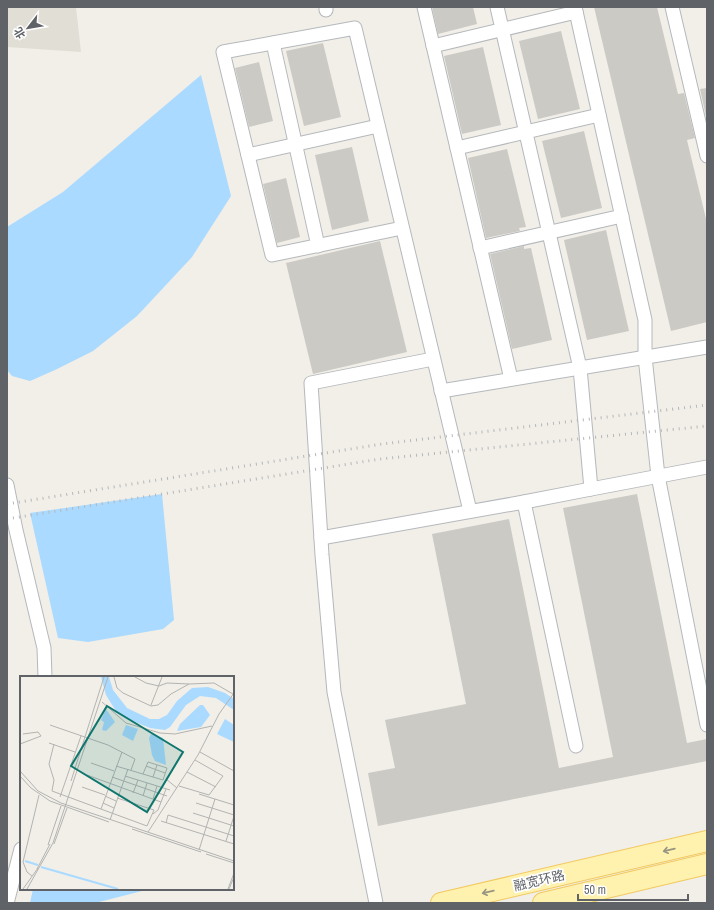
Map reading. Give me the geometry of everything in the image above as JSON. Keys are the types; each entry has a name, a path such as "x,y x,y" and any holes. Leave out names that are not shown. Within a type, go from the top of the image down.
{"main road":[{"name":"融宽环路","path":"441,903 707,841"},
{"name":"融宽环路","path":"543,903 707,864"}],"street":[{"path":"424,7 511,379"},
{"path":"497,7 580,368 591,489"},
{"path":"672,7 707,156"},
{"path":"433,46 575,9 645,320 645,357 658,476 707,725"},
{"path":"402,228 272,255 224,52 355,28 470,511"},
{"path":"273,43 318,246"},
{"path":"457,148 599,115"},
{"path":"248,154 378,126"},
{"path":"480,248 622,216"},
{"path":"441,391 707,347"},
{"path":"376,903 334,692 321,538 311,384 433,359"},
{"path":"321,538 524,502 707,467"},
{"path":"7,485 44,648 45,676"},
{"path":"524,502 576,746"},
{"path":"7,903 20,853"}],"shaded area":[{"path":"7,7 76,7 81,52 7,47"}],"water":[{"path":"201,75 231,196 192,257 137,316 93,351 55,370 30,381 12,376 7,370 7,227 63,192"},
{"path":"162,494 174,620 163,629 88,642 58,638 30,513"},
{"path":"33,890 146,890 95,903 30,903"}],"building":[{"path":"432,7 473,7 477,24 438,34"},
{"path":"594,7 657,7 678,94 684,93 695,138 687,140 707,223 707,322 671,331"},
{"path":"561,31 580,109 538,119 519,41"},
{"path":"323,43 341,117 304,126 286,51"},
{"path":"483,47 501,125 462,134 444,56"},
{"path":"259,62 273,121 249,127 235,68"},
{"path":"707,88 707,121 700,89"},
{"path":"584,131 602,208 561,218 542,141"},
{"path":"352,147 369,221 332,230 315,155"},
{"path":"507,149 526,227 519,228 520,231 486,238 468,158"},
{"path":"286,178 300,237 277,243 263,184"},
{"path":"606,230 629,331 587,340 564,240"},
{"path":"380,241 407,352 313,374 286,263"},
{"path":"524,246 524,249 531,248 552,340 512,349 490,254"},
{"path":"637,494 687,743 707,739 707,761 378,826 368,773 395,768 385,720 466,704 432,534 509,519 559,768 613,757 563,508"}],"railway":[{"path":"7,504 382,444 707,405"},
{"path":"7,519 380,459 707,426"}]}
